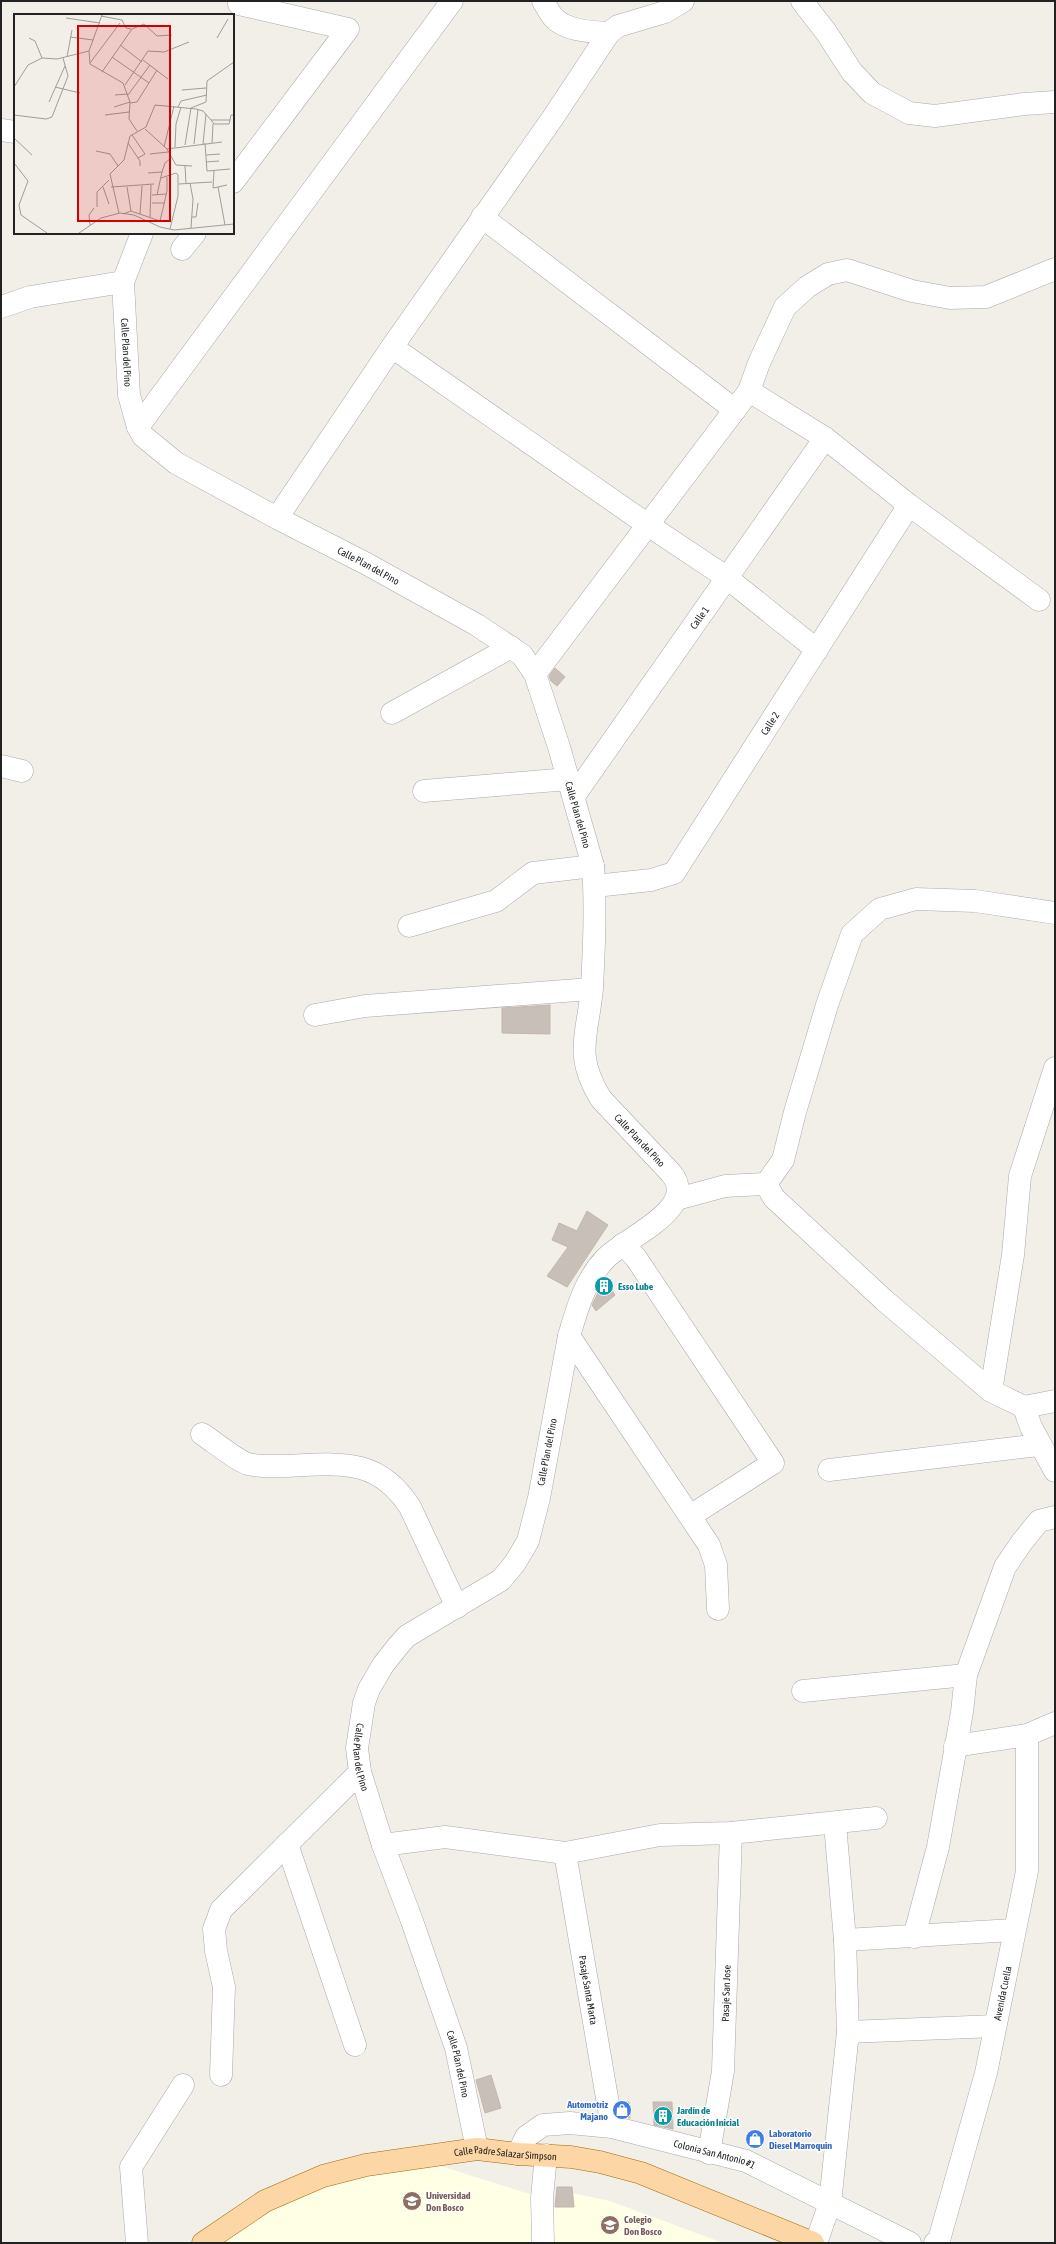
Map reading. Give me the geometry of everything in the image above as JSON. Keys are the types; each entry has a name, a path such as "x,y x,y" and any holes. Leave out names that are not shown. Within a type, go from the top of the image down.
{"main road":[{"name":"Calle Padre Salazar Simpson","path":"203,2243 264,2201 323,2176 366,2165 477,2149 518,2154 546,2155 600,2162 641,2173 815,2243"}],"street":[{"path":"138,427 452,1"},
{"path":"543,1 554,18 568,26 593,32 609,33"},
{"path":"277,518 392,347 552,119 609,33 625,23 665,12 682,1"},
{"path":"802,1 826,32 852,72 872,93 909,113 935,116 1024,104 1055,102"},
{"path":"234,181 348,29 237,8"},
{"path":"1,130 14,132"},
{"path":"482,217 735,410"},
{"name":"Calle Plan del Pino","path":"142,234 123,282 129,395 138,427 150,443 176,463 477,624 522,655 535,674 571,787 594,876 592,989 584,1047 585,1067 592,1085 600,1099 640,1138 678,1181 680,1190 677,1199 669,1212 623,1244 606,1259 593,1276 578,1306 569,1336 539,1498 528,1541 515,1563 501,1580 408,1636 374,1678 364,1703 357,1748 360,1772 382,1845 412,1921 456,2048 477,2149"},
{"path":"535,674 749,391 759,363 785,307 807,287 828,274 847,270 912,291 950,298 986,297 1055,269"},
{"path":"1,307 30,296 123,282"},
{"path":"392,347 648,525 726,577 817,650"},
{"path":"749,391 824,438 909,506 1039,600"},
{"name":"Calle 1","path":"571,787 726,577 824,438"},
{"name":"Calle 2","path":"409,926 496,901 533,873 651,880 674,873 909,506"},
{"path":"392,713 511,647"},
{"path":"424,791 571,787"},
{"path":"766,1184 783,1160 795,1112 827,1005 852,934 880,909 916,899 975,901 1055,913"},
{"path":"315,1015 365,1006 592,989"},
{"path":"991,1391 1014,1255 1020,1176 1055,1068"},
{"path":"677,1199 725,1186 766,1184"},
{"path":"766,1184 774,1198 884,1300 991,1391 1024,1407 1055,1401"},
{"path":"623,1244 636,1258 773,1463 690,1516"},
{"path":"569,1336 709,1545 716,1565 718,1609"},
{"path":"1024,1407 1040,1445 1055,1471"},
{"path":"202,1434 248,1464 268,1466 347,1464 369,1469 401,1493 410,1507 457,1607"},
{"path":"829,1470 1040,1445"},
{"path":"914,1937 938,1847 962,1712 966,1675 1005,1567 1022,1542 1040,1521 1055,1517"},
{"path":"803,1691 966,1675"},
{"path":"955,1746 1027,1735 1055,1723"},
{"name":"Avenida Cuella","path":"936,2243 939,2240 986,2073 1014,1930 1024,1892 1027,1871 1027,1735"},
{"path":"221,2075 224,1987 216,1950 214,1929 221,1910 360,1772"},
{"path":"382,1845 445,1837 565,1852 660,1835 731,1834 835,1824 876,1818"},
{"path":"815,2243 830,2203 848,2032 845,1940 835,1824"},
{"name":"Pasaje San Jose","path":"709,2153 723,2071 731,1834"},
{"path":"287,1844 355,2045"},
{"name":"Pasaje Santa Marta","path":"565,1852 612,2127"},
{"path":"845,1940 1014,1930"},
{"path":"848,2032 995,2026"},
{"path":"137,2243 131,2167 183,2085"},
{"name":"Colonia San Antonio #1","path":"518,2154 526,2137 543,2125 570,2123 612,2127 746,2162 910,2243"},
{"path":"543,2243 542,2198 546,2155"}],"shaded area":[{"name":"Universidad Don Bosco","path":"425,2161 542,2198 551,2207 574,2207 572,2193 610,2201 723,2243 218,2243 274,2203 352,2175"}],"building":[{"path":"555,668 565,677 557,686 551,681 549,676"},
{"path":"550,1005 550,1034 502,1033 502,1008"},
{"path":"587,1211 608,1225 567,1287 547,1276 568,1247 552,1240 559,1223 577,1231"},
{"name":"Esso Lube","path":"605,1279 615,1295 596,1311 592,1305"},
{"path":"491,2075 501,2108 485,2113 476,2080"},
{"path":"620,2102 629,2102 630,2118 623,2117"},
{"name":"Jardín de Educación Inicial","path":"653,2102 672,2102 673,2129 654,2125"},
{"path":"557,2187 572,2187 574,2207 555,2207"}],"place":[{"name":"Esso Lube","path":"604,1286"},
{"name":"Automotriz Majano","path":"622,2110"},
{"name":"Jardín de Educación Inicial","path":"663,2116"},
{"name":"Laboratorio Diesel Marroquin","path":"755,2139"},
{"name":"Universidad Don Bosco","path":"412,2201"},
{"name":"Colegio Don Bosco","path":"610,2225"}]}
